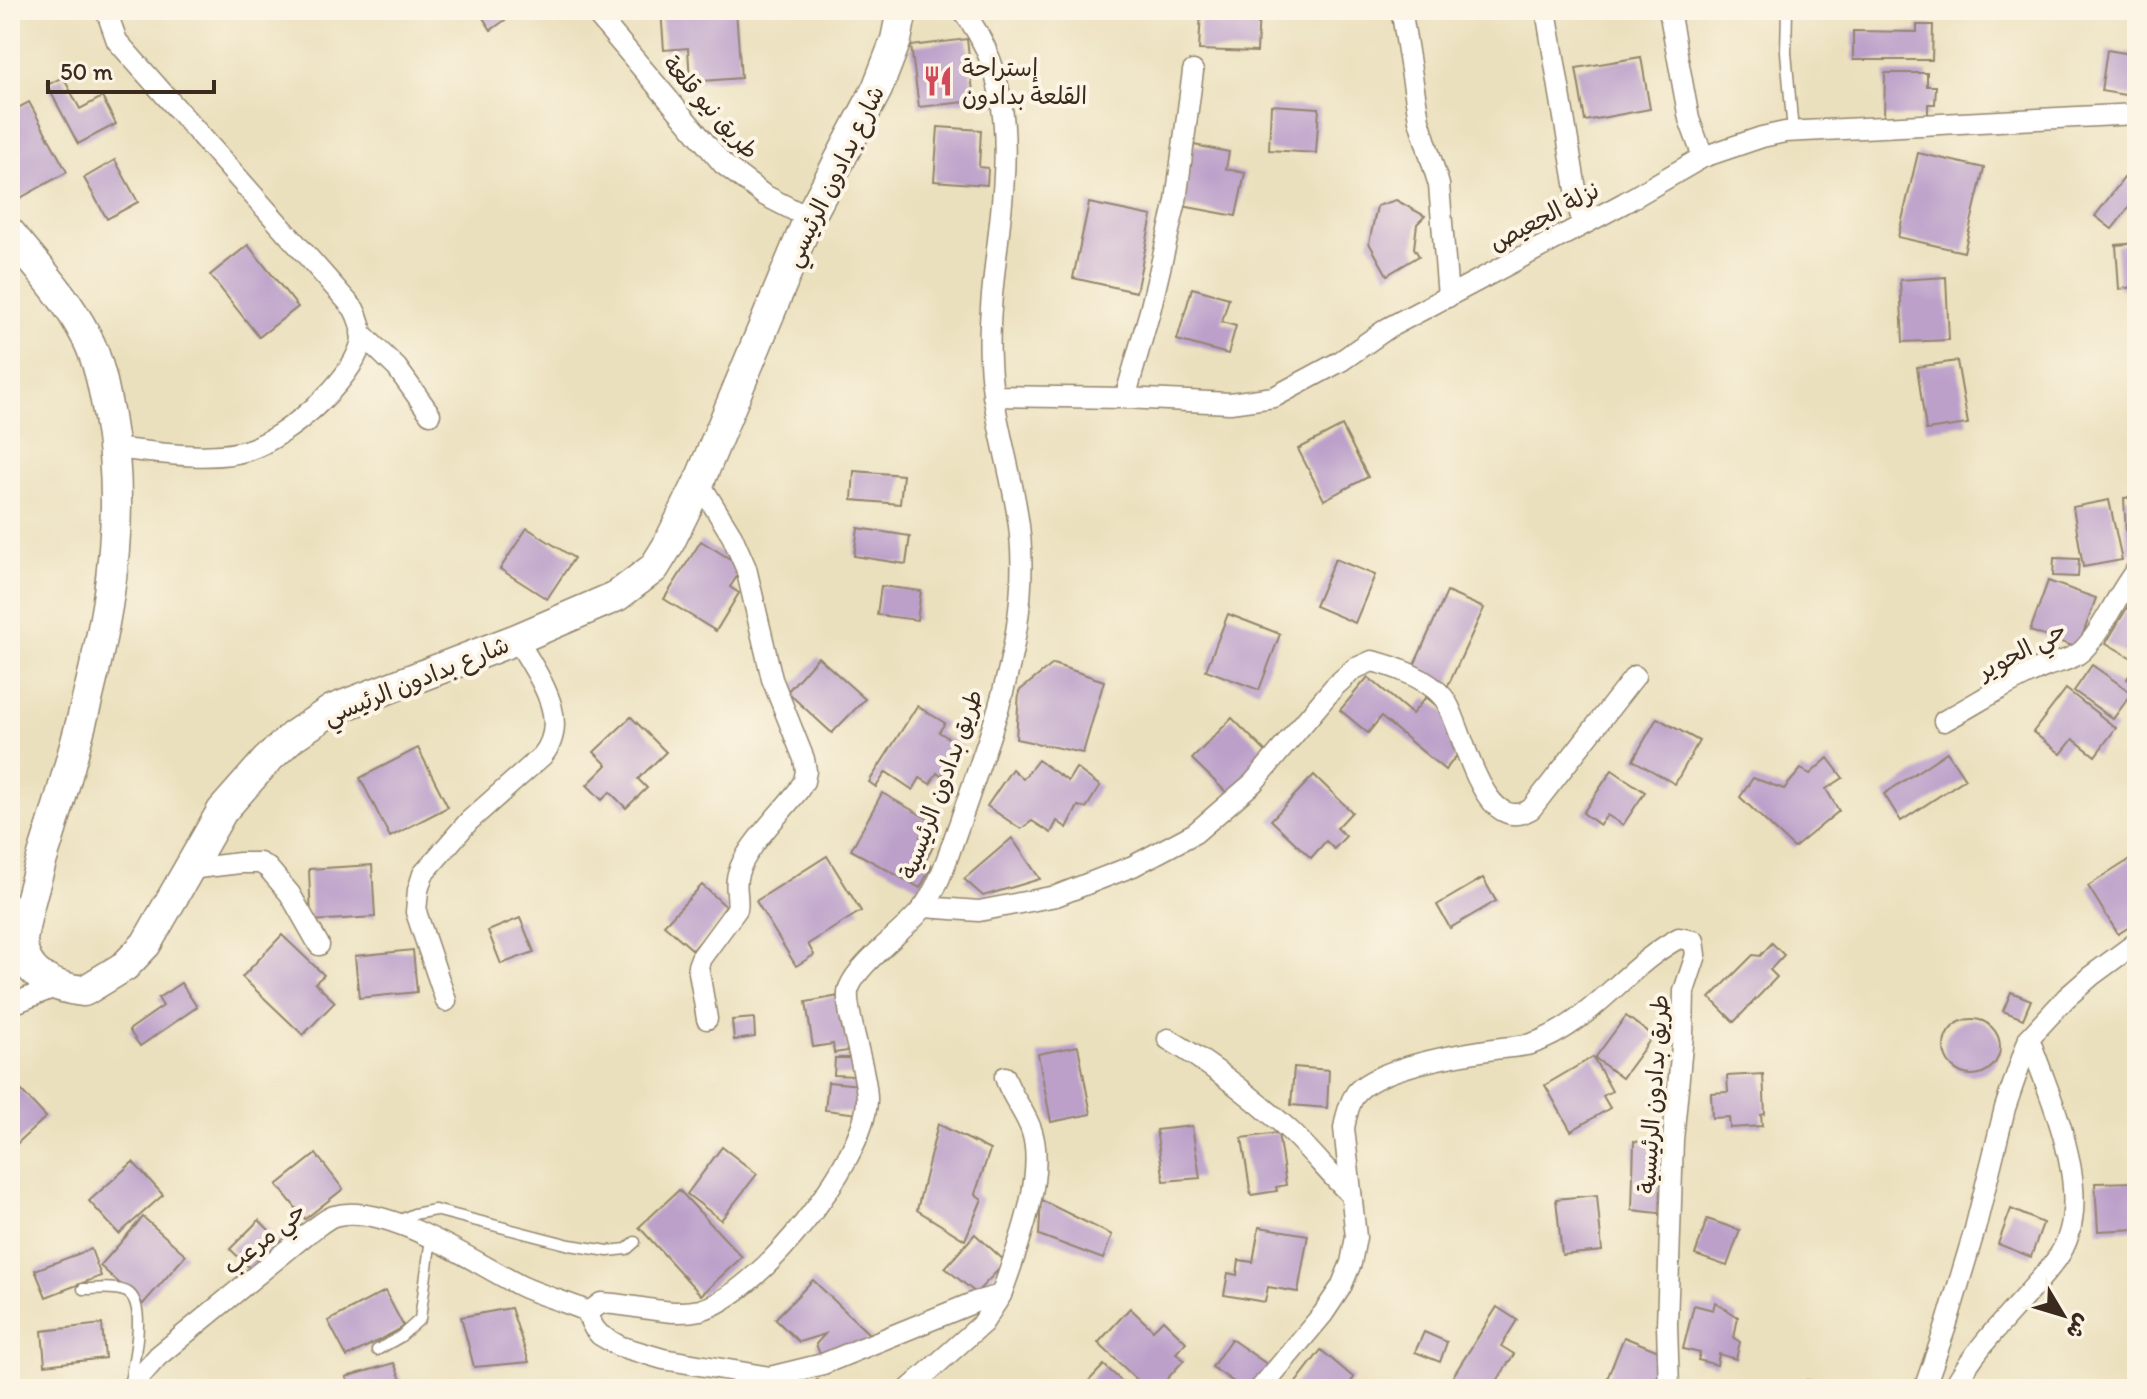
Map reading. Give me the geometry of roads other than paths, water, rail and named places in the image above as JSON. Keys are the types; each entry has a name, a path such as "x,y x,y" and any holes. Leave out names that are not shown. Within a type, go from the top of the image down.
{"main road":[{"name":"شارع بدادون الرئيسي","path":"57,986 84,991 125,966 146,944 222,811 293,736 332,710 517,639 617,596 654,568 699,482 809,218 877,89 896,40 902,10"},
{"path":"10,233 56,289 87,338 102,382 117,482 116,536 102,638 22,940 26,962 57,986"}],"street":[{"path":"106,10 117,41 354,309 361,324 361,343 346,373 304,418 275,437 246,451 201,456 114,448"},
{"name":"طريق نيو قلعة","path":"593,10 723,164 764,195 809,218"},
{"name":"طريق بدادون الرئيسية","path":"589,1312 601,1303 677,1311 703,1309 718,1303 752,1277 801,1227 843,1164 865,1115 865,1076 850,1016 849,987 867,964 924,907 946,861 990,736 1016,638 1021,545 1004,439 993,396 990,357 1004,179 1003,107 991,64 962,10"},
{"path":"1546,10 1582,225"},
{"path":"1669,10 1689,119 1703,157"},
{"path":"1402,14 1419,120 1439,185 1448,297"},
{"path":"1125,398 1176,201 1193,71"},
{"name":"نزلة الجعيص","path":"993,396 1230,403 1274,397 1341,361 1388,328 1703,157 1762,137 1793,132 2137,114"},
{"path":"361,333 397,368 430,414"},
{"path":"699,482 732,536 746,568 772,679 799,744 806,771 798,791 741,865 736,882 737,909 701,958 698,966 707,1019"},
{"name":"حي الحوير","path":"1944,721 2043,667 2080,653 2098,632 2122,587 2137,569"},
{"path":"446,1001 416,912 423,874 469,821 542,756 549,747 555,729 553,709 546,692 517,639"},
{"path":"924,907 979,911 1056,896 1133,866 1195,833 1254,782 1334,687 1354,669 1372,661 1419,680 1443,697 1468,760 1485,790 1505,813 1515,816 1525,813 1596,729 1635,676"},
{"path":"189,869 260,863 290,894 319,945"},
{"name":"طريق بدادون الرئيسية","path":"1260,1389 1323,1314 1341,1287 1351,1263 1356,1237 1344,1128 1353,1098 1369,1082 1409,1067 1474,1052 1527,1045 1543,1039 1580,1016 1633,969 1679,938 1694,941 1696,955 1684,991 1673,1140 1667,1325 1669,1389"},
{"path":"1924,1389 1946,1326 1975,1229 2005,1108 2029,1038 2074,990 2137,942"},
{"path":"10,1005 57,986"},
{"path":"1953,1389 1971,1360 2057,1258 2069,1235 2074,1189 2069,1157 2029,1038"},
{"path":"1168,1039 1220,1073 1287,1128 1351,1195"},
{"path":"909,1389 983,1323 1001,1295 1030,1206 1036,1149 1029,1124 1011,1095 1005,1077"},
{"name":"حي مرعب","path":"129,1388 158,1356 333,1216 360,1214 394,1223 431,1238 524,1287 589,1312"},
{"path":"589,1312 589,1318 600,1335 619,1346 663,1359 770,1377 823,1364 975,1302 1001,1295"}],"lane":[{"path":"1787,10 1786,52 1793,132"},
{"path":"394,1223 403,1217 435,1210 570,1245 608,1251 627,1249 635,1242"},
{"path":"377,1350 400,1337 420,1319 431,1238"},
{"path":"83,1289 125,1291 137,1305 138,1325 129,1388"}],"place":[{"name":"إستراحة القلعة بدادون","path":"938,81"}]}
